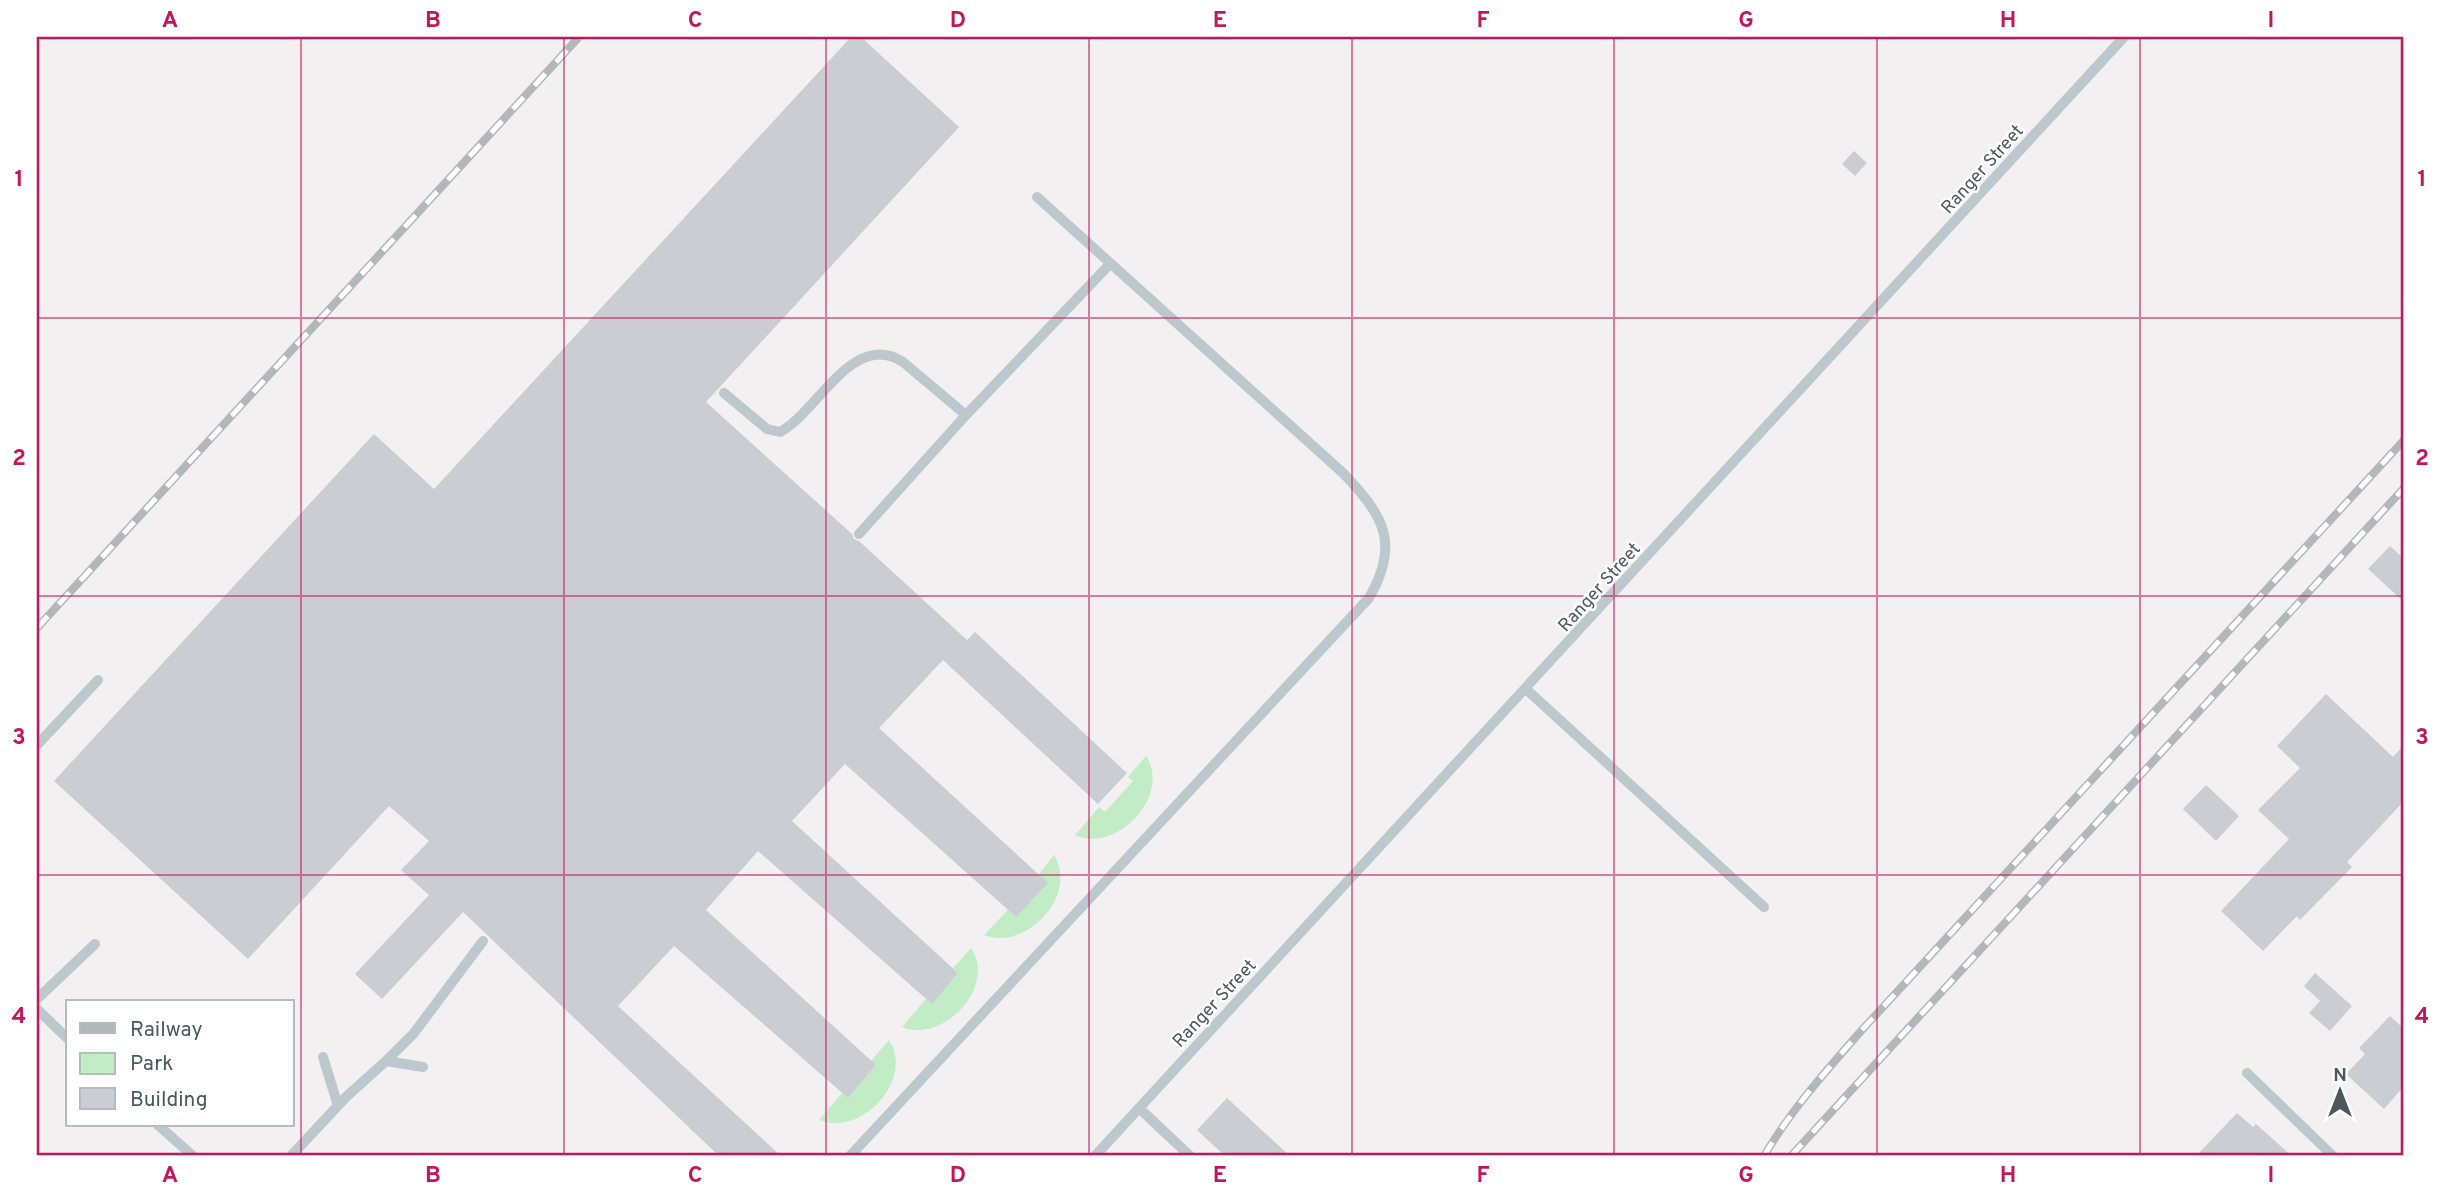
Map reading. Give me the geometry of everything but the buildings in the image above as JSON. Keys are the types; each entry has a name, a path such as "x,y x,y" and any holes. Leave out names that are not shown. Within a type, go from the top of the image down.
{"lane":[{"name":"Ranger Street","path":"1095,1156 2124,37"},
{"path":"850,1156 1369,598 1381,578 1386,558 1385,537 1378,514 1366,497 1333,464 1037,197"},
{"path":"859,534 1110,264"},
{"path":"724,393 767,429 780,432 799,417 840,374 865,356 878,354 903,362 967,415"},
{"path":"37,745 98,680"},
{"path":"1526,689 1764,907"},
{"path":"291,1156 338,1106 414,1033 483,941"},
{"path":"37,999 95,944"},
{"path":"37,1009 66,1037"},
{"path":"323,1057 338,1106"},
{"path":"386,1060 423,1067"},
{"path":"2247,1073 2333,1156"},
{"path":"1139,1108 1190,1156"},
{"path":"159,1126 192,1156"}],"green space":[{"path":"1146,756 1152,772 1152,788 1146,804 1136,818 1107,836 1091,839 1075,835 1099,807 1105,812 1133,781 1128,777"},
{"path":"1054,855 1060,871 1060,887 1044,916 1031,928 1016,935 1000,938 984,935 1008,910 1016,917 1038,875"},
{"path":"971,948 977,963 977,979 962,1009 949,1020 934,1027 918,1030 902,1027 926,999 932,1003 958,973 953,968"},
{"path":"889,1040 895,1056 895,1072 880,1101 866,1113 851,1120 835,1123 819,1120 843,1092 849,1097 876,1065 871,1061"}],"railway":[{"path":"37,628 579,37"},
{"path":"1764,1156 1797,1107 1861,1031 2404,440"},
{"path":"1791,1156 2404,488"}]}
